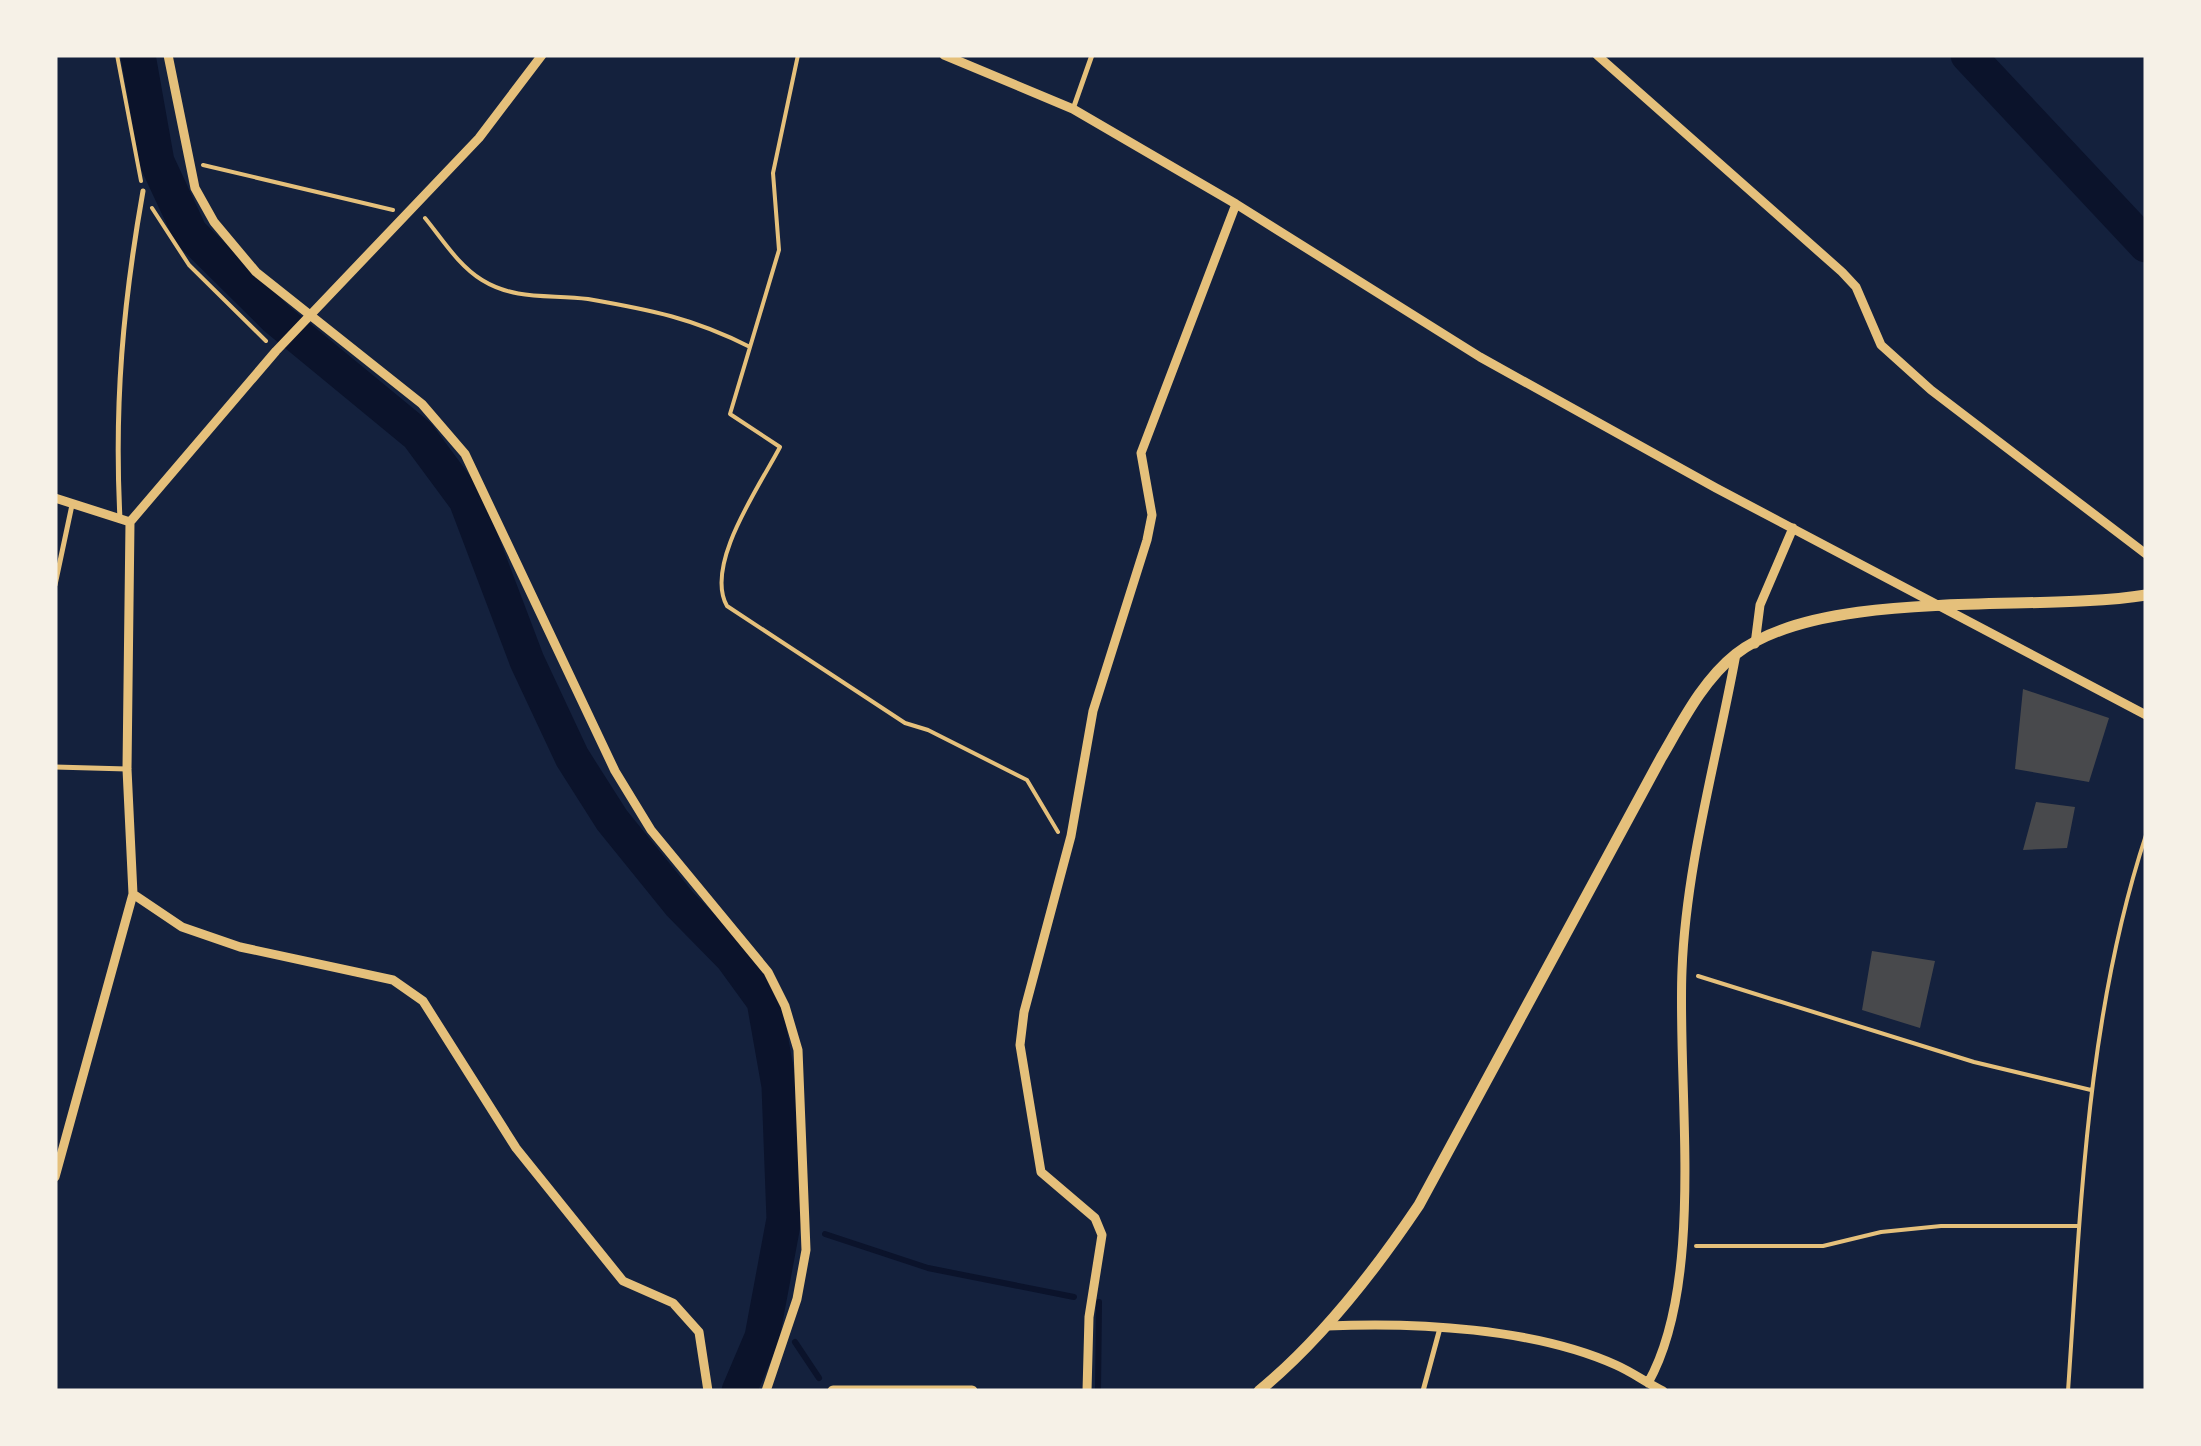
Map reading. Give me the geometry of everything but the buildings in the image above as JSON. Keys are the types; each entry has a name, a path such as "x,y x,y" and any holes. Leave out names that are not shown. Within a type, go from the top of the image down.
{"street":[{"path":"168,55 195,188 214,222 256,272 422,404 465,454 615,771 651,830 768,972 785,1006 798,1050 806,1250 797,1299 766,1391"},
{"path":"55,1177 132,894 125,520 276,351 479,138 542,55"},
{"path":"944,55 1073,109 1236,204 1480,357 2146,714"},
{"path":"1597,55 1842,272 1856,288 1881,345 1931,390 2146,554"},
{"path":"1087,1391 1089,1317 1102,1235 1095,1218 1041,1172 1020,1044 1024,1012 1069,842 1093,711 1147,540 1152,515 1141,453 1236,204"},
{"path":"55,498 125,520"},
{"path":"1754,644 1760,605 1793,528"},
{"path":"1259,1391 1289,1367 1387,1252 1419,1205 1661,758 1697,697 1736,654 1821,618 1944,605 2146,595"},
{"path":"1646,1387 1666,1352 1676,1313 1681,1247 1685,924 1736,654"},
{"path":"132,894 182,928 240,947 393,980 423,1001 516,1148 623,1280 673,1303 699,1332 708,1391"},
{"path":"1324,1326 1389,1323 1516,1338 1586,1354 1646,1387 1663,1391"},
{"path":"833,1391 972,1391"}],"lane":[{"path":"1073,109 1092,55"},
{"path":"125,520 115,419 128,275 144,192"},
{"path":"55,585 72,503"},
{"path":"55,766 127,769"},
{"path":"1423,1391 1440,1328"}],"path":[{"path":"117,55 144,192 189,266 276,351"},
{"path":"798,55 773,173 779,250 730,414 780,447 720,566 718,590 727,606 904,723 928,730 1027,780 1052,826 1069,842"},
{"path":"188,161 411,209 464,267 486,282 519,296 583,298 698,320 750,347"},
{"path":"2068,1391 2091,1090 2112,954 2146,835"},
{"path":"1682,971 1974,1062 2091,1090"},
{"path":"1681,1247 1824,1246 1880,1232 1941,1226 2079,1226"}],"waterway":[{"path":"138,55 157,162 190,233 276,318 418,435 466,500 527,661 572,757 612,820 680,904 732,957 764,1001 779,1086 784,1219 762,1337 739,1391"},
{"path":"1968,55 2146,245"},
{"path":"825,1234 928,1268 1074,1297"},
{"path":"775,1284 780,1300"},
{"path":"1098,1390 1099,1302"},
{"path":"795,1342 819,1378"}]}
